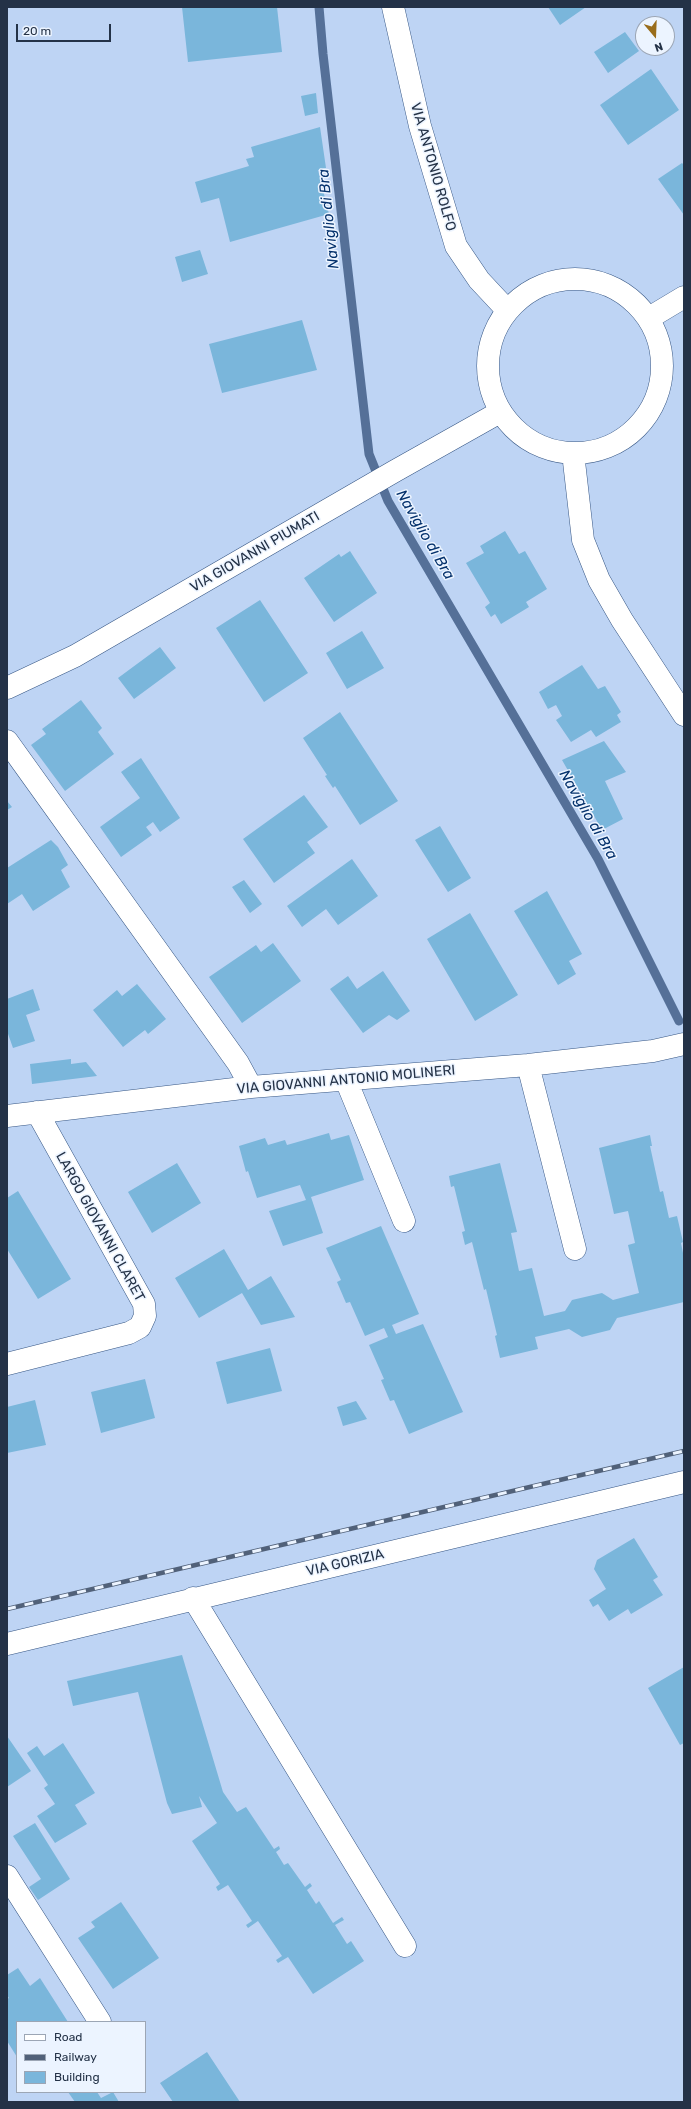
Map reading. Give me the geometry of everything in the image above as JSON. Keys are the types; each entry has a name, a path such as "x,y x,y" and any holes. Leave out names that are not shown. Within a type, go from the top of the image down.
{"street":[{"name":"VIA ANTONIO ROLFO","path":"394,7 420,126 456,246 479,280 507,310"},
{"path":"580,278 607,284 630,298 649,318 660,343 662,370 657,396 644,420 624,438 600,450 573,453 545,448 520,434 500,412 490,388 487,360 493,334 507,310 527,292 552,281 580,278"},
{"path":"649,318 684,297"},
{"name":"VIA GIOVANNI PIUMATI","path":"7,688 75,656 395,470 500,412"},
{"path":"573,453 583,540 599,580 622,620 684,715"},
{"path":"7,741 238,1064 250,1087"},
{"name":"VIA GIOVANNI ANTONIO MOLINERI","path":"7,1116 250,1087 528,1065 653,1050 684,1044"},
{"path":"528,1065 575,1249"},
{"path":"346,1080 404,1221"},
{"name":"LARGO GIOVANNI CLARET","path":"7,1364 129,1333 140,1327 145,1316 144,1304 37,1112"},
{"name":"VIA GORIZIA","path":"7,1644 193,1598 684,1482"},
{"path":"193,1598 405,1946"},
{"path":"7,1876 99,2021"}],"building":[{"path":"182,7 277,7 282,52 188,62"},
{"path":"548,7 586,7 560,25"},
{"path":"625,32 635,46 635,54 608,73 594,52"},
{"path":"651,69 679,110 628,145 600,105"},
{"path":"316,93 318,113 305,116 301,96"},
{"path":"320,127 326,168 318,170 329,214 230,242 219,198 201,203 195,182 249,166 246,159 254,157 251,147"},
{"path":"682,163 684,165 684,215 658,179"},
{"path":"200,250 208,274 182,282 175,257"},
{"path":"302,320 317,370 222,393 209,344"},
{"path":"505,531 519,554 525,551 547,589 526,602 529,607 501,624 495,614 491,617 485,607 490,603 466,563 484,553 480,546"},
{"path":"350,551 377,593 334,622 304,578 339,554 341,557"},
{"path":"260,600 308,673 264,702 216,628"},
{"path":"362,631 384,668 347,689 326,653"},
{"path":"160,647 176,668 134,699 118,678"},
{"path":"582,665 598,689 605,686 621,712 617,715 621,722 596,737 591,730 571,742 556,720 562,716 556,705 548,709 539,692"},
{"path":"81,700 102,728 98,732 114,754 65,791 31,745 46,734 42,729"},
{"path":"340,712 398,801 360,825 335,786 333,788 325,776 327,775 303,738"},
{"path":"604,741 626,772 605,781 623,819 602,830 562,760"},
{"path":"141,758 180,818 160,832 153,822 146,827 152,835 121,857 100,827 140,798 121,772"},
{"path":"304,795 328,827 307,842 315,853 274,883 243,839"},
{"path":"7,801 12,807 7,810"},
{"path":"440,826 471,878 448,892 415,840"},
{"path":"51,840 58,847 68,865 61,870 70,887 33,911 22,894 7,904 7,868"},
{"path":"352,859 378,896 338,925 326,909 302,927 287,906"},
{"path":"244,880 262,904 250,913 232,887"},
{"path":"547,891 582,954 569,961 576,974 558,985 514,911"},
{"path":"470,913 518,995 475,1021 427,939"},
{"path":"273,943 301,981 242,1023 209,977 256,945 261,952"},
{"path":"383,971 410,1011 397,1020 389,1015 363,1033 330,989 348,976 357,989"},
{"path":"137,984 166,1019 148,1034 145,1030 123,1047 93,1010 117,990 122,996"},
{"path":"33,989 40,1010 26,1015 35,1041 13,1048 7,1031 7,999"},
{"path":"71,1059 71,1064 86,1062 97,1076 32,1084 30,1064"},
{"path":"329,1133 331,1140 349,1135 364,1180 311,1197 323,1233 283,1246 269,1211 306,1200 300,1185 257,1198 248,1171 246,1172 239,1146 265,1138 268,1145 285,1140 287,1145"},
{"path":"650,1135 652,1146 650,1146 660,1192 663,1191 669,1218 677,1216 683,1242 681,1243 684,1258 684,1302 617,1318 610,1330 582,1337 569,1329 535,1337 538,1349 500,1358 495,1336 497,1335 486,1289 484,1290 472,1242 465,1245 462,1232 465,1231 454,1186 451,1187 449,1176 500,1163 517,1232 511,1233 519,1271 532,1268 544,1316 565,1311 572,1300 602,1293 613,1300 639,1293 628,1245 635,1243 628,1211 614,1214 599,1148"},
{"path":"177,1163 201,1203 152,1233 128,1192"},
{"path":"18,1191 71,1279 38,1299 7,1249 7,1198"},
{"path":"381,1226 419,1314 392,1325 396,1334 423,1324 463,1412 409,1434 394,1400 390,1401 381,1380 384,1379 369,1345 388,1337 384,1328 365,1336 350,1302 346,1303 337,1282 341,1280 326,1248"},
{"path":"224,1249 248,1290 271,1276 295,1317 261,1325 242,1293 199,1318 175,1278"},
{"path":"270,1348 282,1391 227,1404 216,1362"},
{"path":"145,1379 155,1418 101,1433 91,1392"},
{"path":"35,1400 46,1445 7,1453 7,1407"},
{"path":"356,1401 367,1419 343,1426 337,1407"},
{"path":"634,1538 658,1577 653,1580 663,1595 631,1614 628,1609 609,1621 598,1604 593,1607 589,1600 606,1589 594,1569 597,1560"},
{"path":"182,1655 223,1792 237,1812 246,1807 274,1849 279,1846 280,1849 276,1852 284,1865 288,1863 305,1887 310,1883 312,1886 307,1890 316,1904 319,1901 333,1923 342,1917 344,1920 335,1925 347,1944 351,1941 364,1961 313,1994 288,1957 278,1963 276,1960 282,1956 258,1921 248,1928 246,1925 252,1921 228,1885 218,1891 216,1887 220,1884 192,1841 217,1823 199,1796 202,1807 172,1814 167,1803 138,1692 73,1706 67,1681"},
{"path":"684,1667 684,1743 680,1745 648,1688"},
{"path":"7,1736 31,1771 7,1787"},
{"path":"63,1743 95,1793 75,1805 87,1824 55,1843 37,1816 55,1804 44,1788 48,1785 27,1753 37,1746 44,1756"},
{"path":"35,1823 70,1879 38,1900 29,1887 41,1879 13,1836"},
{"path":"121,1902 159,1958 113,1989 78,1938 95,1927 91,1922"},
{"path":"18,1968 30,1986 40,1978 67,2021 16,2021 16,2055 7,2041 7,1999 9,1998 7,1995 7,1975"},
{"path":"207,2052 240,2102 173,2102 160,2083"},
{"path":"69,2093 98,2093 101,2098 114,2093 119,2102 75,2102"}],"waterway":[{"name":"Naviglio di Bra","path":"319,7 323,54 369,454 388,501 598,859 679,1021"}],"railway":[{"path":"7,1609 684,1451"}]}
